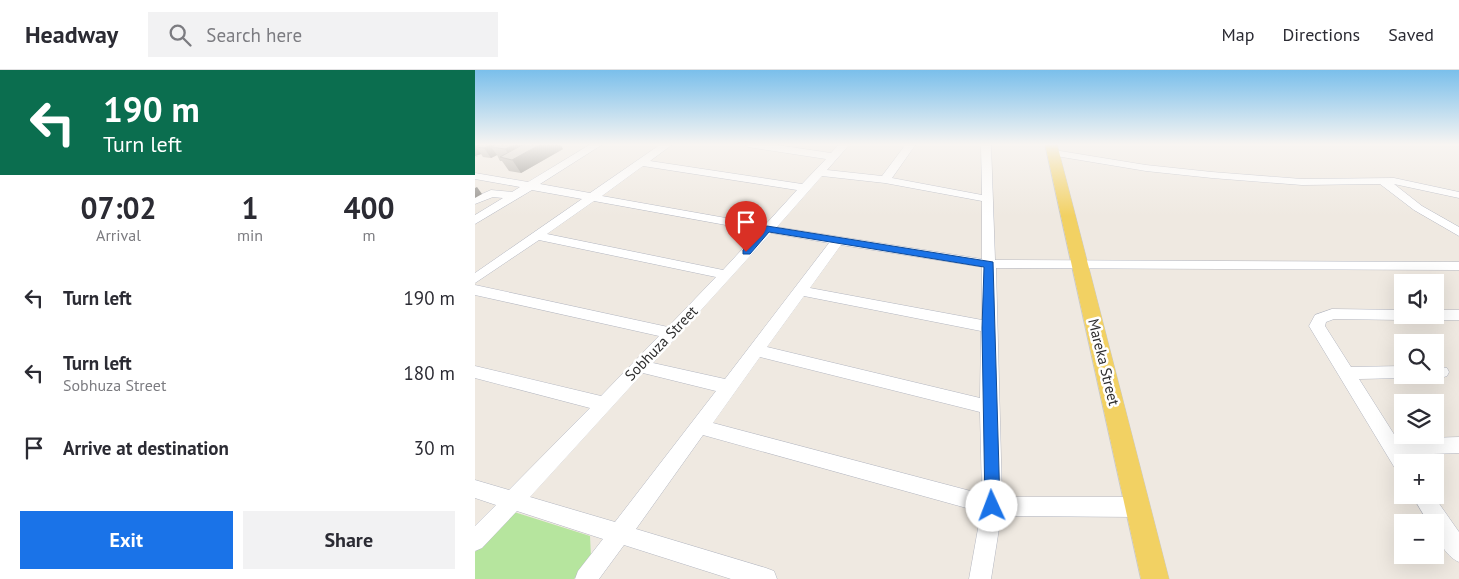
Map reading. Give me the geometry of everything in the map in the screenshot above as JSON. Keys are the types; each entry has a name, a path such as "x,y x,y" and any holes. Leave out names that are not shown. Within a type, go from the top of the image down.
{"main road":[{"name":"Mareka Street","path":"1057,168 1155,579"}],"street":[{"path":"516,190 550,168"},
{"path":"480,205 516,190 555,168"},
{"path":"475,279 635,168"},
{"path":"673,168 805,188"},
{"name":"Sobhuza Street","path":"475,541 669,333 726,275 824,168"},
{"path":"885,180 894,168"},
{"path":"980,579 992,506 986,168"},
{"path":"1145,168 1302,182 1381,180 1408,183 1459,195"},
{"path":"475,170 492,176 494,179 516,190 592,197 767,229 989,264 1459,266"},
{"path":"820,172 885,180 987,199"},
{"path":"475,176 494,179"},
{"path":"475,220 480,205 481,186 494,179"},
{"path":"1381,180 1418,208 1459,232"},
{"path":"537,236 726,275"},
{"path":"586,579 803,291 838,240"},
{"path":"475,290 669,333"},
{"path":"803,291 988,328"},
{"path":"1394,315 1332,314 1320,319 1317,326 1396,454"},
{"path":"1444,315 1459,315"},
{"path":"757,351 989,407"},
{"path":"638,366 729,387"},
{"path":"475,372 603,404"},
{"path":"1345,373 1394,372"},
{"path":"701,427 992,506 1139,507"},
{"path":"1391,447 1459,445"},
{"path":"475,489 511,502 766,579"},
{"path":"1428,504 1459,552"}],"green space":[{"path":"511,511 590,536 591,557 574,579 475,579 475,552"}],"route":[{"path":"746,252 767,229 989,264 988,328 992,506"}]}
